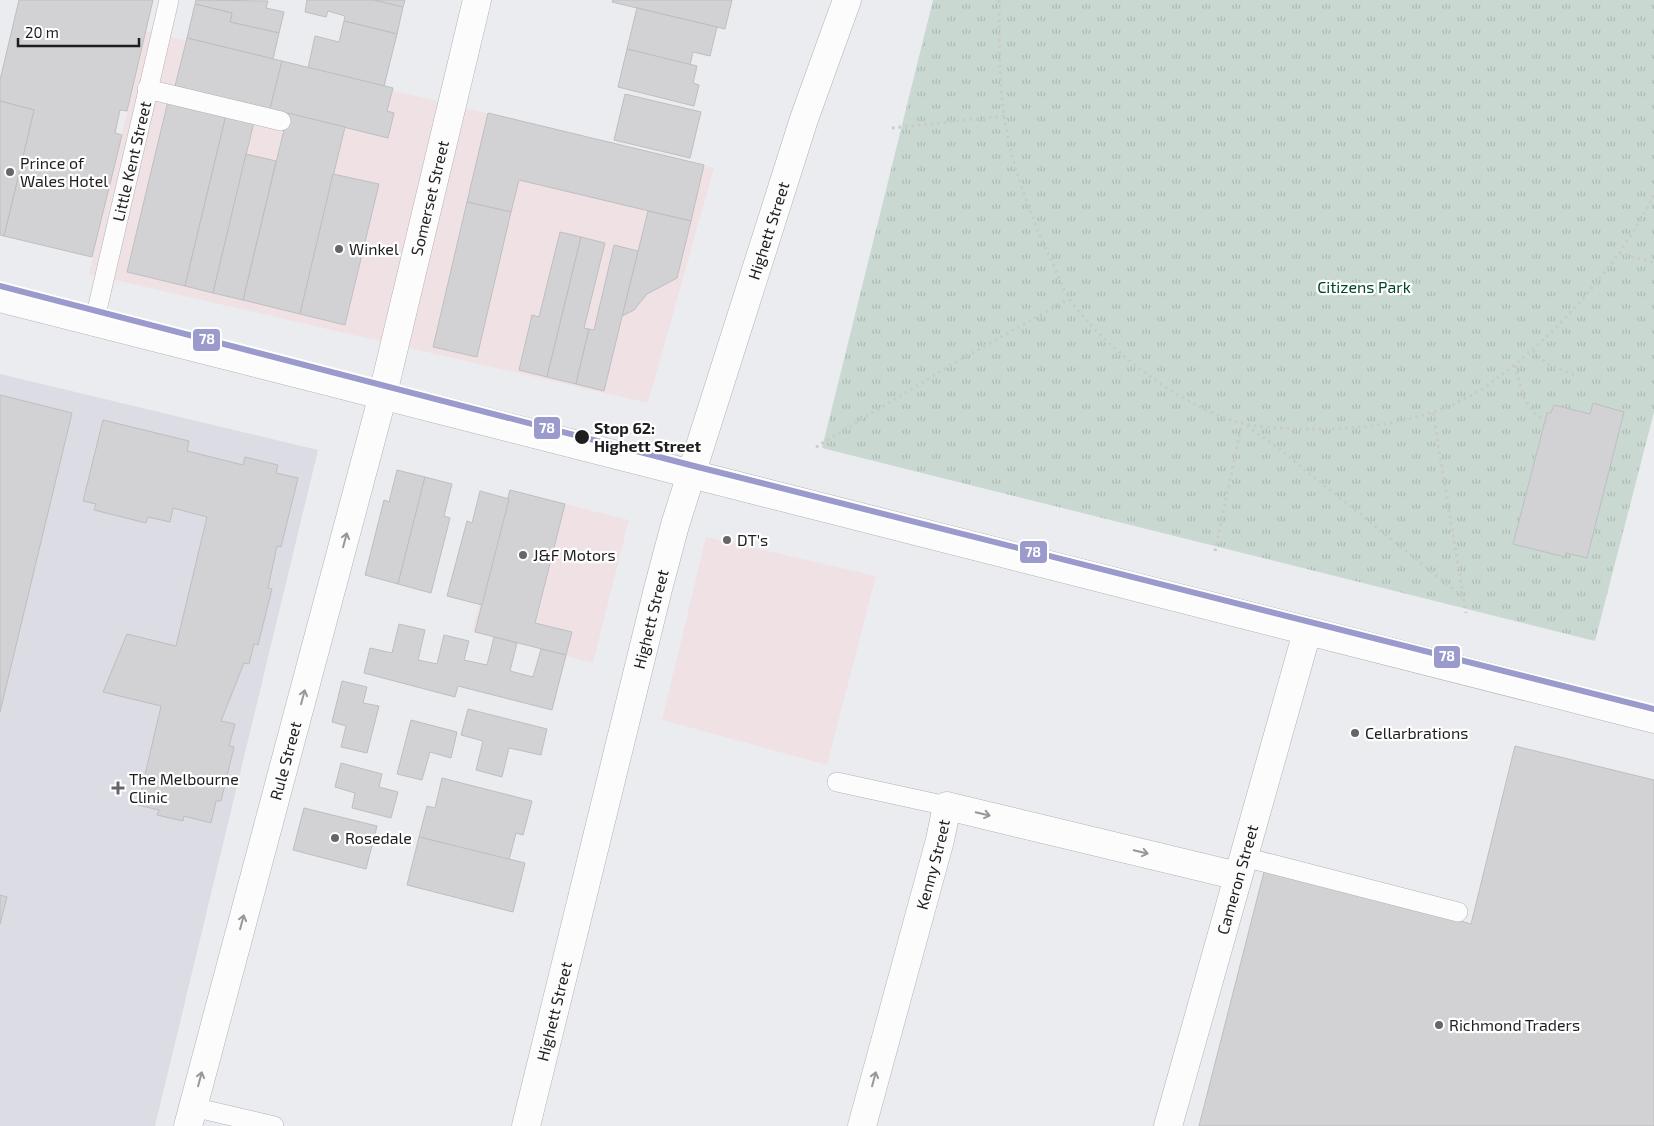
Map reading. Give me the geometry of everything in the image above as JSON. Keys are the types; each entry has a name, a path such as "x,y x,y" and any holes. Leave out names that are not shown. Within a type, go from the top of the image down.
{"street":[{"name":"Somerset Street","path":"383,396 477,0"},
{"name":"Highett Street","path":"804,119 834,0"},
{"name":"Highett Street","path":"526,1126 675,525 804,119 847,0"},
{"path":"0,298 1654,719"},
{"name":"Rule Street","path":"190,1116 383,396"},
{"name":"Cameron Street","path":"1168,1126 1307,632"},
{"name":"Kenny Street","path":"862,1126 940,840 947,806 1241,867"}],"lane":[{"name":"Little Kent Street","path":"94,323 169,0"},
{"path":"147,89 281,121"},
{"path":"837,782 947,806"},
{"path":"1241,867 1458,912"},
{"path":"190,1116 274,1126"}],"path":[{"path":"999,0 998,43 1004,116 1014,158 1035,224 1069,299 1100,334 1141,370 1169,390 1213,413 1242,423 1288,428 1337,430 1386,425 1433,413 1480,391 1532,350 1574,308 1619,253 1654,195"},
{"path":"892,128 1004,116"},
{"path":"1619,253 1654,263"},
{"path":"816,447 956,362 1069,299"},
{"path":"1532,350 1546,364 1577,376"},
{"path":"1515,365 1525,403 1538,418 1548,422"},
{"path":"1433,413 1466,612"},
{"path":"1215,551 1242,423"},
{"path":"1242,423 1272,444 1463,597"}],"shaded area":[{"path":"146,31 714,168 648,403 89,274"},
{"name":"The Melbourne Clinic","path":"0,374 318,450 155,1126 0,1126"},
{"path":"508,490 629,520 593,663 472,632"},
{"path":"706,537 876,576 827,765 662,720"}],"green space":[{"name":"Citizens Park","path":"933,0 1654,0 1654,412 1595,641 822,448"}],"building":[{"path":"19,0 153,0 127,111 120,110 115,133 122,135 92,257 4,236 34,110 0,101 0,80"},
{"path":"196,0 268,1 266,8 284,12 279,33 230,22 232,13 195,4"},
{"path":"307,0 374,0 403,7 397,34 344,21 345,16 328,11 326,17 305,12"},
{"path":"374,0 405,0 403,7"},
{"path":"613,0 732,0 725,29 612,2"},
{"path":"195,4 232,13 230,22 279,33 273,59 187,38"},
{"path":"637,8 717,27 710,56 693,52 690,65 627,49"},
{"path":"344,21 397,34 384,86 308,68 315,36 339,42"},
{"path":"187,38 282,61 270,109 175,86"},
{"path":"627,49 697,66 693,83 699,85 694,106 618,87"},
{"path":"282,61 393,88 387,111 394,113 388,138 270,109"},
{"path":"625,94 701,112 690,158 614,140"},
{"name":"Prince of Wales Hotel","path":"0,101 34,110 4,236 0,235"},
{"path":"168,101 226,115 185,286 127,272"},
{"path":"288,113 345,127 300,314 243,300"},
{"path":"488,113 704,165 691,221 519,180 511,212 467,202"},
{"path":"226,115 254,122 213,293 185,286"},
{"path":"246,154 276,161 243,300 213,293"},
{"name":"Winkel","path":"333,174 379,184 345,325 300,314"},
{"path":"467,202 511,212 477,357 433,347"},
{"path":"648,211 691,221 677,278 647,294 634,310 622,316"},
{"path":"560,232 581,237 547,377 519,370 532,315 539,317"},
{"path":"581,237 605,243 584,328 589,329 576,384 547,377"},
{"path":"614,245 638,251 604,391 576,384 589,329 594,330"},
{"path":"0,395 72,413 0,712"},
{"path":"1593,403 1624,412 1587,558 1566,553 1565,557 1513,544 1547,413 1551,413 1554,405 1590,414"},
{"path":"103,420 189,441 187,451 243,465 245,457 278,465 276,473 298,478 281,547 277,546 268,588 272,589 258,645 254,644 249,664 244,663 221,721 235,724 229,746 234,747 221,801 216,801 211,823 184,816 183,821 157,815 159,810 138,805 161,706 103,692 127,634 176,646 207,517 173,508 170,522 148,517 146,523 94,510 96,504 83,501"},
{"path":"397,470 425,477 398,584 365,575 384,500 389,502"},
{"path":"425,477 452,484 444,516 450,518 431,593 398,584"},
{"name":"J&F Motors","path":"510,490 565,504 535,623 572,632 566,655 475,632"},
{"path":"480,491 509,499 482,605 447,596 467,521 472,523"},
{"path":"399,624 425,630 418,660 437,664 444,635 469,641 464,660 487,665 494,637 517,643 510,671 533,677 541,649 566,655 552,710 458,686 455,697 364,673 370,648 392,653"},
{"path":"342,681 367,687 363,703 379,706 367,753 341,747 346,726 332,722"},
{"path":"468,709 547,729 541,755 509,748 502,777 476,770 483,741 461,735"},
{"path":"411,720 457,732 451,758 430,752 422,780 397,774"},
{"name":"Richmond Traders","path":"1515,746 1654,780 1654,1126 1199,1126 1266,864 1471,924"},
{"path":"341,763 382,774 379,787 398,792 391,818 352,808 355,793 335,787"},
{"path":"442,778 532,801 523,835 516,833 509,860 419,837 427,806 435,808"},
{"name":"Rosedale","path":"304,808 377,826 366,869 293,850"},
{"path":"419,837 525,863 513,912 407,885"},
{"path":"0,895 7,897 0,924"}],"transit line":[{"name":"78","path":"0,286 694,466 1654,709"}],"place":[{"name":"Prince of Wales Hotel","path":"10,172"},
{"name":"Winkel","path":"339,249"},
{"name":"Stop 62: Highett Street","path":"582,437"},
{"name":"DT's","path":"727,540"},
{"name":"J&F Motors","path":"523,555"},
{"name":"Cellarbrations","path":"1355,733"},
{"name":"The Melbourne Clinic","path":"118,788"},
{"name":"Rosedale","path":"335,838"},
{"name":"Richmond Traders","path":"1439,1025"}]}
